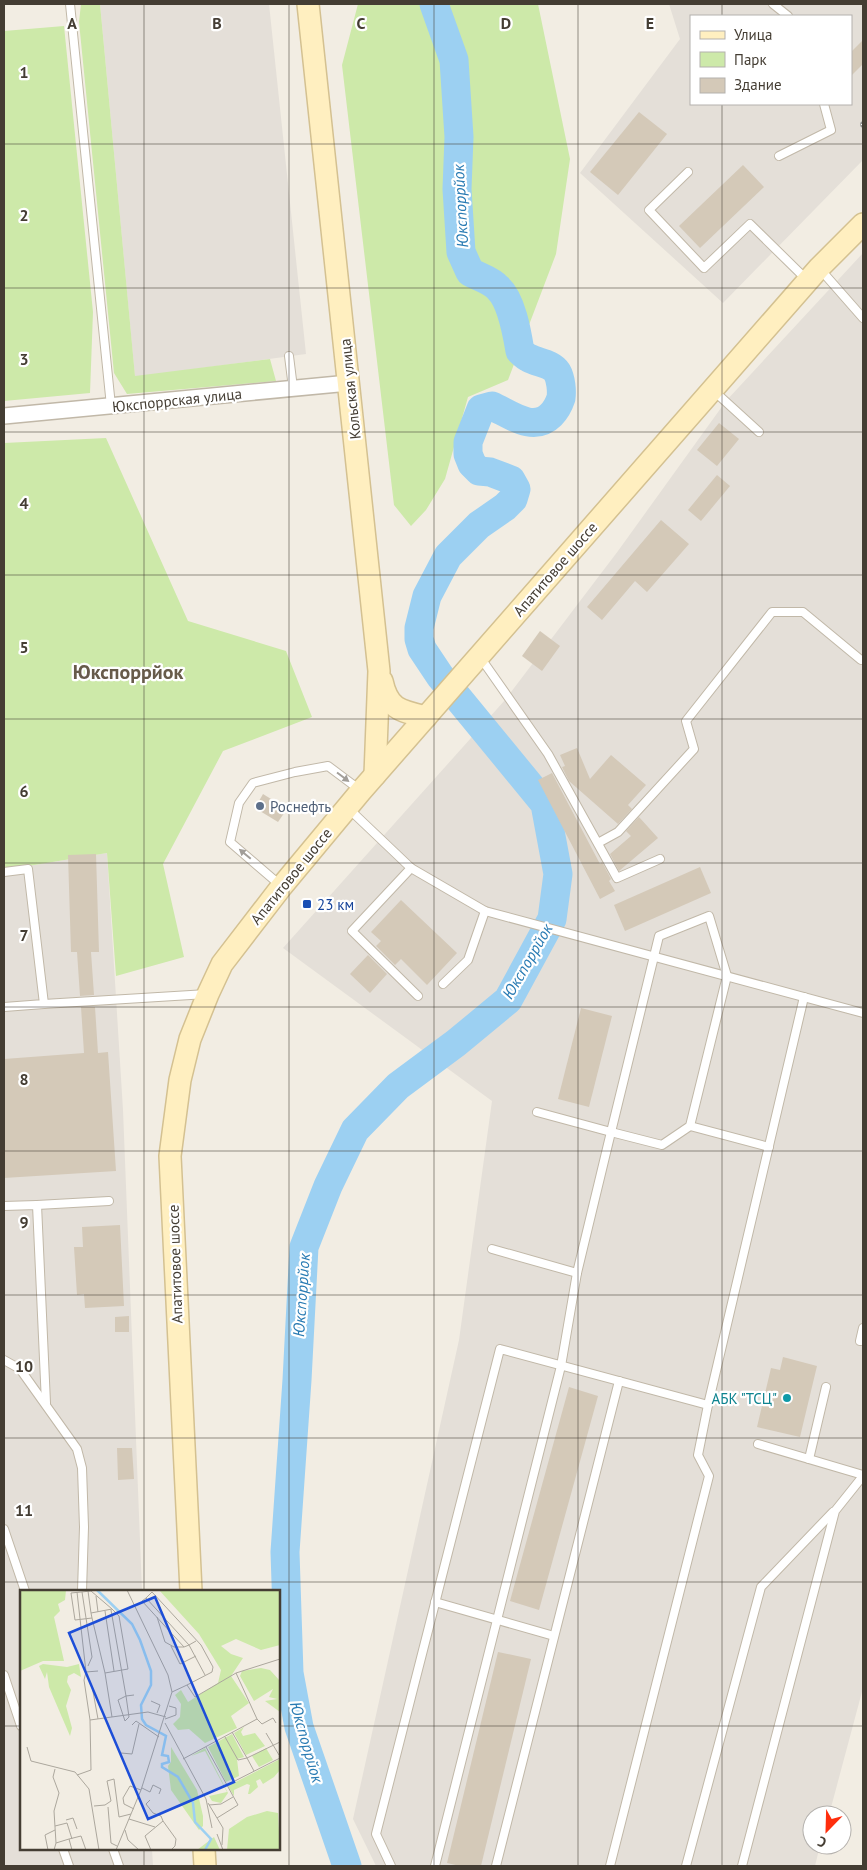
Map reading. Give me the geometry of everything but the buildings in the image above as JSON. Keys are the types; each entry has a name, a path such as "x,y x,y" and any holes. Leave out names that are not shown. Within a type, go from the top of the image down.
{"street":[{"name":"Кольская улица","path":"308,4 380,671 375,775"},
{"name":"Апатитовое шоссе","path":"190,1590 170,1156 180,1080 190,1038 222,964 282,886 347,807 478,655 813,274 863,224"},
{"name":"Юкспоррская улица","path":"4,416 350,383"},
{"path":"380,671 385,695 392,705 405,712 431,711"},
{"path":"204,1850 205,1866"}],"lane":[{"path":"70,4 111,406"},
{"path":"773,4 787,15"},
{"path":"779,156 831,130 824,105"},
{"path":"688,172 649,210 704,268 750,224 813,274 863,318"},
{"path":"289,356 293,388"},
{"path":"712,389 759,432"},
{"path":"598,843 618,832 694,749 686,721 772,612 803,612 861,660"},
{"path":"478,655 548,754 617,878 660,859"},
{"path":"282,886 230,842 239,803 253,783 328,766 361,791"},
{"path":"347,807 411,868 487,911 863,1013"},
{"path":"411,868 352,931 418,996"},
{"path":"4,872 28,869 44,1004"},
{"path":"443,984 468,960 487,911"},
{"path":"435,1866 561,1366 577,1273 612,1132 659,936 709,916 727,976 690,1126 662,1145 612,1132 537,1112"},
{"path":"4,1007 208,994"},
{"path":"610,1866 709,1476 698,1455 708,1405 804,997"},
{"path":"690,1126 769,1147"},
{"path":"4,1206 109,1201"},
{"path":"37,1205 46,1404"},
{"path":"492,1249 577,1273"},
{"path":"860,1341 863,1328"},
{"path":"391,1866 376,1834 500,1349 708,1405"},
{"path":"4,1360 20,1369 77,1449 82,1468 84,1527 82,1590"},
{"path":"496,1866 620,1381"},
{"path":"809,1459 826,1387"},
{"path":"686,1866 761,1586 835,1511 863,1476 758,1444"},
{"path":"742,1866 835,1511"},
{"path":"4,1530 25,1590"},
{"path":"435,1602 554,1636"},
{"path":"4,1675 20,1723"},
{"path":"63,1850 69,1866"},
{"path":"113,1850 119,1866"}],"shaded area":[{"path":"100,4 269,4 306,354 135,377"},
{"path":"669,4 863,4 863,160 723,303 580,173 680,39"},
{"path":"863,253 863,1688 832,1805 802,1805 802,1855 818,1855 815,1866 376,1866 353,1819 459,1340 492,1101 283,948 505,700 618,551 726,401"},
{"path":"107,853 123,1110 142,1590 20,1590 20,1850 152,1850 153,1866 4,1866 4,870"}],"green space":[{"path":"81,4 100,4 135,376 270,359 276,381 127,394 114,373 79,22"},
{"path":"358,4 538,4 570,159 556,254 508,380 468,397 445,479 426,510 411,526 394,505 342,65"},
{"path":"64,26 93,312 90,393 4,401 4,31"},
{"path":"106,438 188,621 286,651 312,717 223,751 163,864 184,957 116,976 107,853 4,870 4,443"}],"waterway":[{"name":"Юкспоррйок","path":"347,1866 299,1727 289,1673 285,1552 304,1247 328,1186 355,1130 398,1086 456,1043 508,1000 552,919 558,874 545,804 440,676 422,649 419,639 419,628 427,596 448,556 479,525 505,507 513,499 516,489 511,480 490,472 479,471 472,464 468,454 468,442 481,409 492,406 522,420 537,422 551,415 561,398 561,385 557,372 548,365 528,358 520,351 513,318 503,294 492,283 470,272 461,252 457,189 459,137 454,60 434,4"}],"place":[{"name":"Роснефть","path":"260,806"},
{"name":"23 км","path":"307,904"},
{"name":"АБК \"ТСЦ\"","path":"787,1398"}],"district":[{"name":"Юкспоррйок","path":"128,672"}]}
